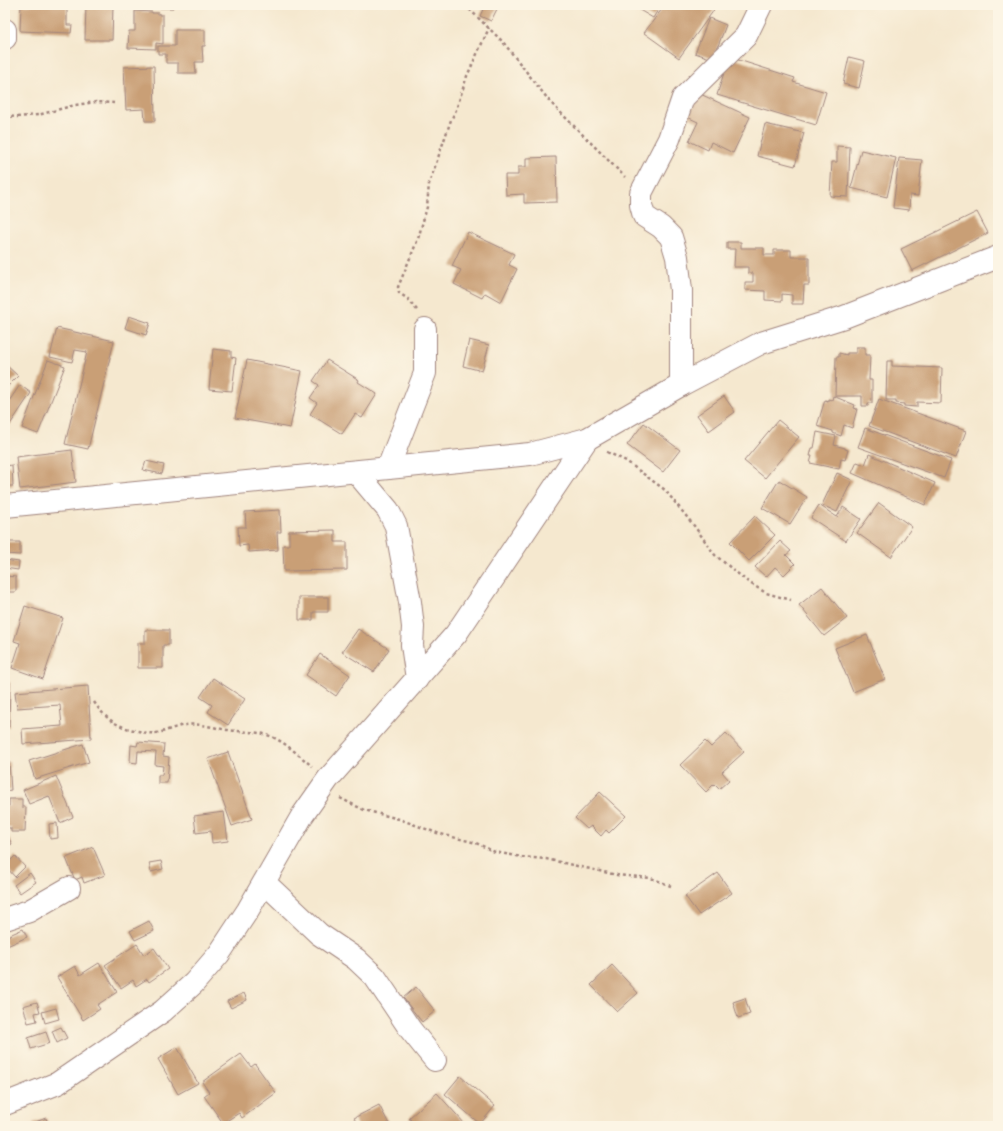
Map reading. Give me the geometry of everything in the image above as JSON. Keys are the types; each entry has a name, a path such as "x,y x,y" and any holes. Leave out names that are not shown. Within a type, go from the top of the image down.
{"street":[{"path":"682,384 682,290 677,257 671,237 644,216 641,205 641,193 669,139 682,98 746,36 761,5"},
{"path":"5,30 5,38"},
{"path":"5,506 530,454 586,442 682,384 761,343 844,317 998,257"},
{"path":"388,468 425,373 425,329"},
{"path":"5,1104 58,1083 163,1011 194,983 219,954 265,883 302,816 326,782 456,634 586,442"},
{"path":"356,472 388,510 396,526 410,602 413,627 412,646 417,679"},
{"path":"265,883 319,934 356,959 375,977 410,1029 436,1060"},
{"path":"5,920 29,911 69,888"}],"path":[{"path":"465,5 503,42 551,103 607,157 641,193"},
{"path":"425,329 420,313 408,299 399,293 398,287 418,239 426,207 429,184 451,120 475,58 489,28"},
{"path":"5,116 17,117 38,115 75,105 96,102 114,103"},
{"path":"586,442 620,458 645,474 665,490 695,527 715,555 748,582 766,593 791,600"},
{"path":"94,702 100,711 112,722 128,729 154,734 186,725 206,725 227,730 267,735 288,746 326,782 341,800 364,810 437,833 476,843 495,852 522,857 546,859 617,875 651,878 671,886"}],"building":[{"path":"21,5 67,5 67,25 72,25 71,33 20,31"},
{"path":"86,5 113,5 112,40 85,40"},
{"path":"157,5 173,5 173,8 157,8"},
{"path":"485,5 499,5 491,21 480,16"},
{"path":"631,5 661,5 653,18"},
{"path":"665,5 706,5 714,10 679,58 644,33"},
{"path":"135,11 159,13 159,15 163,15 163,44 156,43 156,49 128,48 129,31 135,31"},
{"path":"709,18 726,25 713,59 695,53"},
{"path":"175,30 205,30 205,46 202,46 203,62 195,62 196,73 178,73 178,63 166,63 166,54 158,54 158,46 175,46"},
{"path":"729,57 795,78 793,82 826,92 816,125 717,95"},
{"path":"849,57 865,61 859,88 843,84"},
{"path":"154,66 155,121 145,121 144,109 126,110 124,67"},
{"path":"696,92 750,117 733,153 711,142 708,150 689,141 698,122 685,116"},
{"path":"765,124 804,133 795,166 757,156"},
{"path":"837,146 850,147 848,197 830,196 832,162 837,162"},
{"path":"861,150 896,158 887,197 851,188"},
{"path":"556,157 557,202 524,203 524,194 506,195 505,175 518,175 518,167 526,167 526,158"},
{"path":"899,158 922,160 918,196 910,195 909,210 893,208"},
{"path":"977,212 988,233 912,271 901,249"},
{"path":"468,232 514,254 509,265 517,269 501,302 485,293 482,298 454,284 461,270 452,266"},
{"path":"727,242 741,242 741,248 764,248 764,255 774,255 774,250 791,250 791,257 809,257 809,285 804,285 803,304 792,304 792,295 782,294 782,301 765,300 765,291 745,290 745,282 753,282 753,273 748,273 748,267 734,267 735,249 727,249"},
{"path":"129,316 150,323 146,335 125,328"},
{"path":"57,328 114,341 88,449 65,444 87,352 75,350 72,362 50,357"},
{"path":"469,340 489,345 482,371 463,366"},
{"path":"856,347 865,347 865,355 870,355 869,380 872,380 872,403 868,403 868,406 862,406 862,396 835,396 836,357 839,357 839,353 847,355 847,353 856,353"},
{"path":"213,349 231,351 231,357 236,358 232,391 209,389"},
{"path":"48,360 65,366 38,434 22,428"},
{"path":"247,360 302,371 290,428 235,418"},
{"path":"327,360 359,380 358,382 377,394 362,418 355,414 342,434 310,414 317,403 310,398 319,385 313,381"},
{"path":"887,361 892,361 892,366 942,368 941,403 917,402 917,407 904,406 904,404 896,403 896,400 886,400"},
{"path":"5,364 18,376 5,389"},
{"path":"20,385 31,393 5,432 5,407"},
{"path":"724,396 735,412 709,431 697,415"},
{"path":"833,396 855,405 854,408 857,409 852,428 844,425 841,436 833,433 833,431 817,426 825,400 832,400"},
{"path":"879,399 966,431 956,458 869,426"},
{"path":"778,420 799,437 765,478 744,461"},
{"path":"644,423 680,450 663,472 627,445"},
{"path":"865,428 951,460 944,478 858,447"},
{"path":"817,432 836,436 834,445 848,450 845,460 841,459 839,469 810,463 812,456 810,456 812,448 814,448"},
{"path":"72,450 76,482 20,489 16,457"},
{"path":"869,454 935,483 925,505 852,473 857,462 865,465"},
{"path":"146,461 164,465 162,474 143,470"},
{"path":"12,465 13,486 5,486 5,466"},
{"path":"837,473 852,480 837,512 822,505"},
{"path":"779,480 807,497 790,524 762,508"},
{"path":"879,503 912,527 891,557 857,533"},
{"path":"819,505 837,517 843,507 861,519 846,541 811,518"},
{"path":"280,510 281,532 277,532 278,550 249,552 248,545 239,546 238,527 246,527 245,512"},
{"path":"755,516 775,535 749,561 730,542"},
{"path":"335,530 335,542 347,542 347,570 284,571 283,545 289,545 289,531"},
{"path":"780,541 791,551 786,555 795,564 784,575 775,567 766,577 755,567"},
{"path":"5,542 20,542 20,555 5,554"},
{"path":"5,560 19,562 18,570 5,568"},
{"path":"5,576 16,577 16,592 5,592"},
{"path":"822,587 847,618 824,636 799,605"},
{"path":"299,597 328,597 328,612 313,612 313,620 299,620"},
{"path":"25,606 63,618 43,679 12,668 20,643 14,641"},
{"path":"358,629 389,649 374,672 342,652"},
{"path":"145,630 169,630 169,645 163,645 163,668 138,668 138,643 145,643"},
{"path":"867,635 885,679 853,692 835,648"},
{"path":"320,654 350,675 336,696 306,675"},
{"path":"213,678 245,699 228,725 208,712 212,705 200,697"},
{"path":"5,682 10,682 9,727 5,727"},
{"path":"88,686 91,739 23,744 22,729 62,726 60,705 17,708 15,692"},
{"path":"726,733 744,752 722,772 729,780 719,789 714,784 706,792 680,765 705,741 711,747"},
{"path":"138,742 164,744 163,756 169,757 167,783 158,783 158,775 162,775 163,766 155,765 156,752 138,751 137,763 130,762 131,745 137,746"},
{"path":"83,744 89,762 35,779 29,761"},
{"path":"228,752 252,819 232,826 208,759"},
{"path":"5,762 9,762 11,790 5,791"},
{"path":"56,776 73,817 60,823 49,796 29,804 23,790"},
{"path":"600,792 626,816 609,833 606,830 601,836 591,826 587,829 575,818"},
{"path":"9,799 22,799 22,807 26,807 25,832 11,832 11,828 5,828 5,806 9,806"},
{"path":"224,812 228,841 212,843 211,831 196,833 194,816"},
{"path":"57,823 58,838 50,839 49,824"},
{"path":"7,835 12,844 5,847 5,836"},
{"path":"93,847 105,875 84,883 82,877 75,880 66,858"},
{"path":"15,856 25,867 15,877 7,868 10,866 7,864"},
{"path":"161,861 163,869 151,872 149,863"},
{"path":"30,873 36,882 20,893 14,885"},
{"path":"718,873 732,893 699,915 685,896"},
{"path":"149,921 154,931 135,940 130,931"},
{"path":"23,929 27,937 7,946 5,937"},
{"path":"137,944 144,955 154,948 168,969 149,982 147,979 136,986 133,980 121,988 105,965"},
{"path":"99,963 117,992 97,1005 100,1009 83,1020 57,977 75,966 80,975"},
{"path":"612,965 638,993 617,1012 591,985"},
{"path":"416,987 435,1011 422,1022 403,998"},
{"path":"244,993 247,1000 231,1008 227,1001"},
{"path":"745,998 750,1014 738,1018 733,1002"},
{"path":"37,1002 40,1012 35,1013 37,1021 28,1023 23,1006"},
{"path":"56,1008 59,1019 45,1023 42,1012"},
{"path":"61,1027 67,1038 57,1043 52,1031"},
{"path":"46,1032 50,1043 31,1049 28,1038"},
{"path":"177,1047 198,1083 178,1094 158,1059"},
{"path":"241,1054 251,1067 255,1064 276,1093 242,1118 239,1113 223,1123 204,1096 209,1092 202,1082"},
{"path":"460,1076 495,1106 480,1124 445,1094"},
{"path":"437,1093 465,1124 462,1126 416,1126 409,1118"},
{"path":"379,1105 390,1126 358,1126 354,1118"},
{"path":"46,1118 49,1126 34,1126 33,1123"}]}
